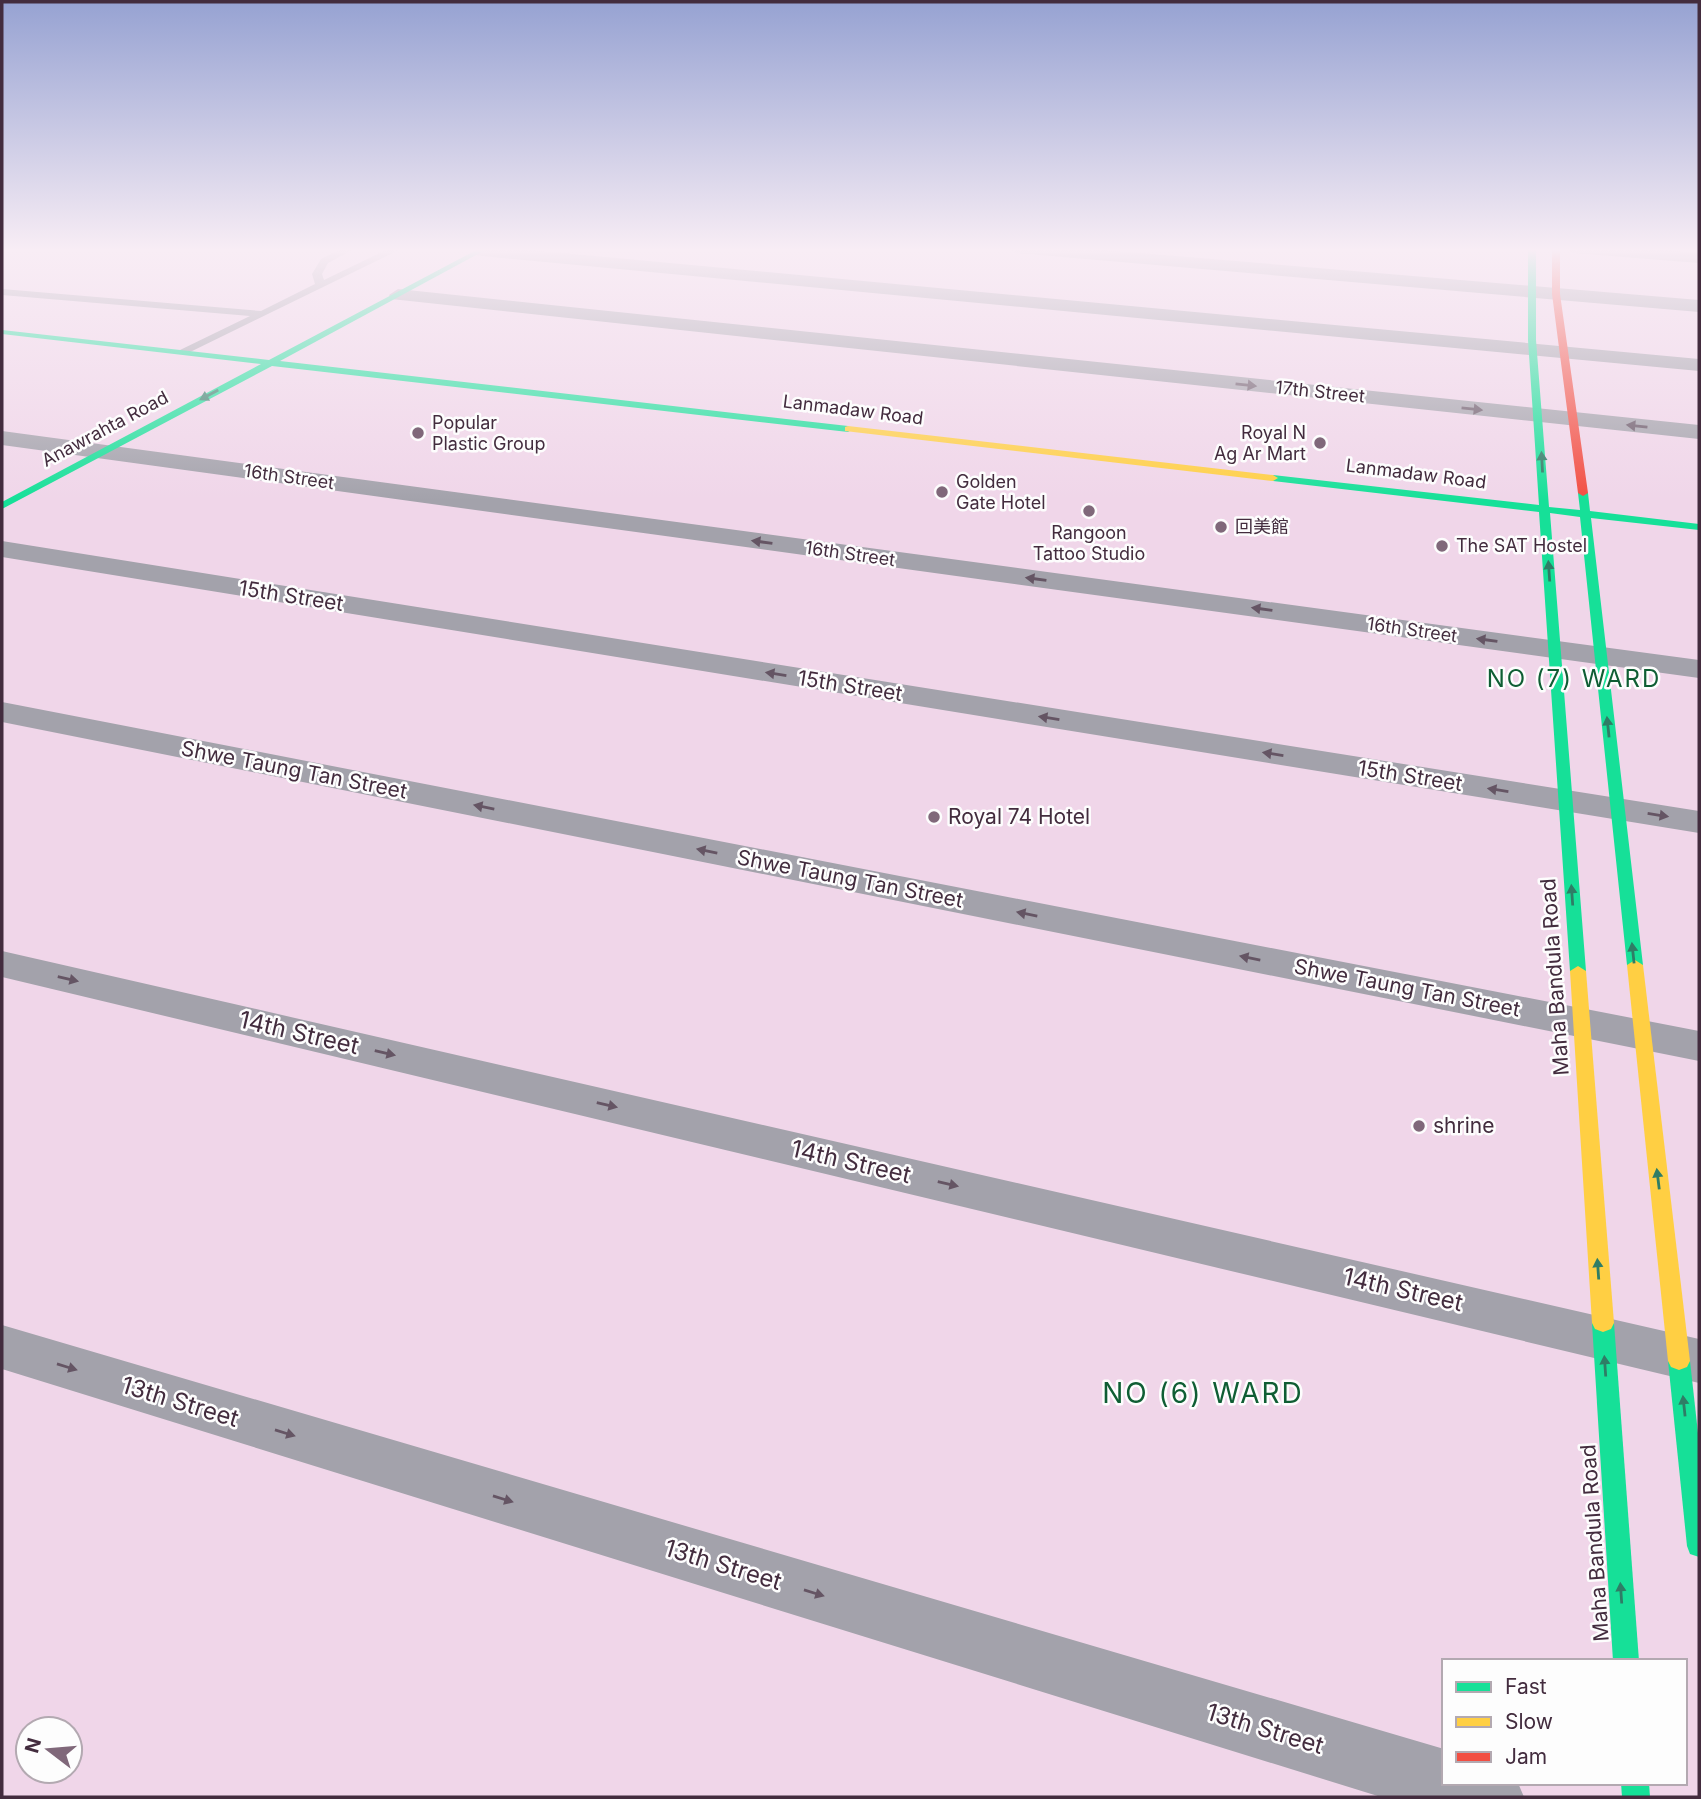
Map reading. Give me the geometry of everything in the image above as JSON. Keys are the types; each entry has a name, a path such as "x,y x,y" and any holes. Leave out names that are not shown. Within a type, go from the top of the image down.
{"main road":[{"name":"Lanmadaw Road","path":"2,332 1699,527"},
{"name":"Anawrahta Road","path":"2,506 328,332"},
{"name":"Maha Bandula Road","path":"1531,332 1626,1659"},
{"path":"1562,332 1575,419 1642,1034 1689,1359 1699,1546"}],"street":[{"name":"17th Street","path":"746,332 1699,432"},
{"path":"1343,332 1699,365"},
{"name":"16th Street","path":"2,438 1699,669"},
{"name":"15th Street","path":"2,549 1699,822"},
{"name":"Shwe Taung Tan Street","path":"2,712 1699,1046"},
{"name":"14th Street","path":"2,964 1689,1359"},
{"name":"13th Street","path":"2,1347 1442,1782"},
{"name":"13th Street","path":"1451,1785 1490,1797"}],"lane":[{"path":"184,352 226,332"}],"traffic: fast":[{"path":"2,332 848,429"},
{"path":"2,506 329,332"},
{"path":"1532,332 1578,971"},
{"path":"1273,478 1699,527"},
{"path":"1583,493 1635,965"},
{"path":"1603,1323 1626,1659"},
{"path":"1679,1361 1699,1546"},
{"path":"1635,1785 1636,1797"}],"traffic: slow":[{"path":"848,429 1273,478"},
{"path":"1635,965 1679,1361"},
{"path":"1578,971 1603,1323"}],"traffic: jam":[{"path":"1561,332 1583,493"}],"place":[{"name":"Popular Plastic Group","path":"418,433"},
{"name":"Royal N Ag Ar Mart","path":"1320,443"},
{"name":"Golden Gate Hotel","path":"942,492"},
{"name":"Rangoon Tattoo Studio","path":"1089,511"},
{"name":"回美館","path":"1221,527"},
{"name":"The SAT Hostel","path":"1442,546"},
{"name":"Royal 74 Hotel","path":"934,817"},
{"name":"shrine","path":"1419,1126"}],"district":[{"name":"NO (7) WARD","path":"1574,679"},
{"name":"NO (6) WARD","path":"1203,1393"}]}
